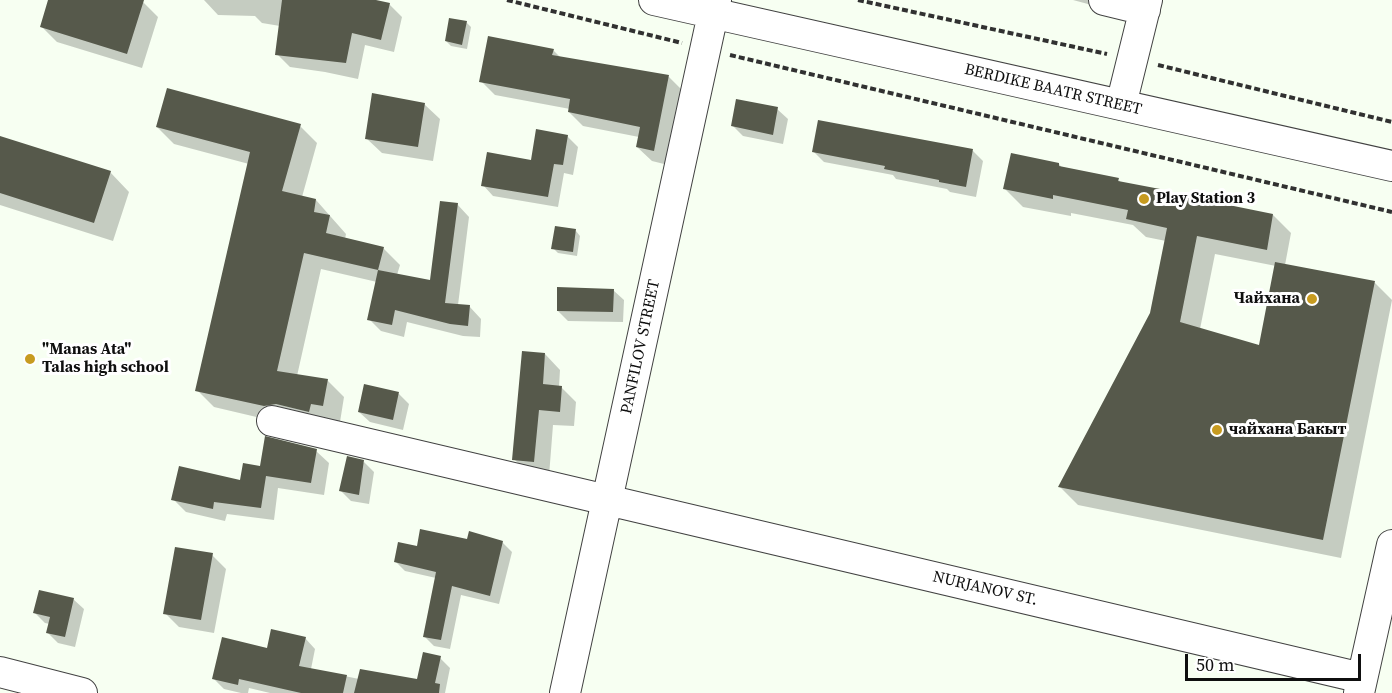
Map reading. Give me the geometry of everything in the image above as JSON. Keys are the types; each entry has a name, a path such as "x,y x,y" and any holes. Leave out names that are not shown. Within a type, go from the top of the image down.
{"street":[{"name":"BERDIKE BAATR STREET","path":"654,0 715,7 1121,105 1392,166"},
{"path":"1104,0 1146,5 1121,105"},
{"name":"PANFILOV STREET","path":"565,693 715,7"},
{"name":"NURJANOV ST.","path":"272,421 607,500 1361,686"},
{"path":"1361,686 1392,545"},
{"path":"0,672 82,693"}],"path":[{"path":"507,0 1392,212"}],"building":[{"path":"48,0 144,0 127,54 40,27"},
{"path":"282,0 376,0 390,3 381,40 352,33 346,63 275,55"},
{"path":"449,18 467,21 462,45 445,41"},
{"path":"488,36 554,49 552,55 669,75 654,151 636,147 640,127 568,112 570,99 479,82"},
{"path":"167,88 301,124 282,191 316,199 314,212 330,215 326,233 384,247 378,270 304,253 277,371 328,379 323,406 311,404 309,412 276,404 264,406 195,391 250,152 156,127"},
{"path":"372,93 425,103 418,147 365,139"},
{"path":"736,99 778,107 773,135 731,126"},
{"path":"818,120 973,149 966,187 884,169 885,166 812,152"},
{"path":"536,129 568,135 563,165 554,164 548,197 481,186 487,152 531,160"},
{"path":"0,136 111,171 94,223 0,193"},
{"name":"чайхана Бакыт","path":"1011,153 1059,163 1059,166 1119,178 1118,181 1160,189 1160,191 1273,214 1267,250 1197,236 1180,322 1259,345 1275,262 1375,281 1323,540 1058,487 1150,313 1167,228 1126,219 1128,210 1053,195 1053,199 1003,189"},
{"path":"440,201 458,203 445,303 470,305 468,326 450,324 395,310 392,325 367,320 378,270 430,280"},
{"path":"555,226 576,229 573,252 551,249"},
{"path":"557,287 614,289 613,312 557,311"},
{"path":"522,351 545,353 543,384 562,386 560,412 539,410 534,462 512,460"},
{"path":"364,384 399,392 393,420 358,412"},
{"path":"265,436 317,449 311,483 266,476 261,508 214,502 213,509 171,500 179,466 240,480 243,463 260,466"},
{"path":"347,456 364,460 359,495 339,491"},
{"path":"420,529 467,539 469,531 503,541 490,596 452,586 441,640 423,637 436,572 394,562 398,542 417,546"},
{"path":"175,547 213,553 201,620 163,614"},
{"path":"39,590 74,598 65,637 46,633 50,617 33,613"},
{"path":"271,629 306,637 299,666 347,675 343,693 301,693 239,679 238,685 212,679 222,637 267,648"},
{"path":"423,652 441,656 435,683 440,684 439,693 354,693 360,669 417,679"}],"place":[{"name":"Play Station 3","path":"1144,199"},
{"name":"Чайхана","path":"1312,299"},
{"name":"\"Manas Ata\" Talas high school","path":"30,359"},
{"name":"чайхана Бакыт","path":"1217,430"}]}
